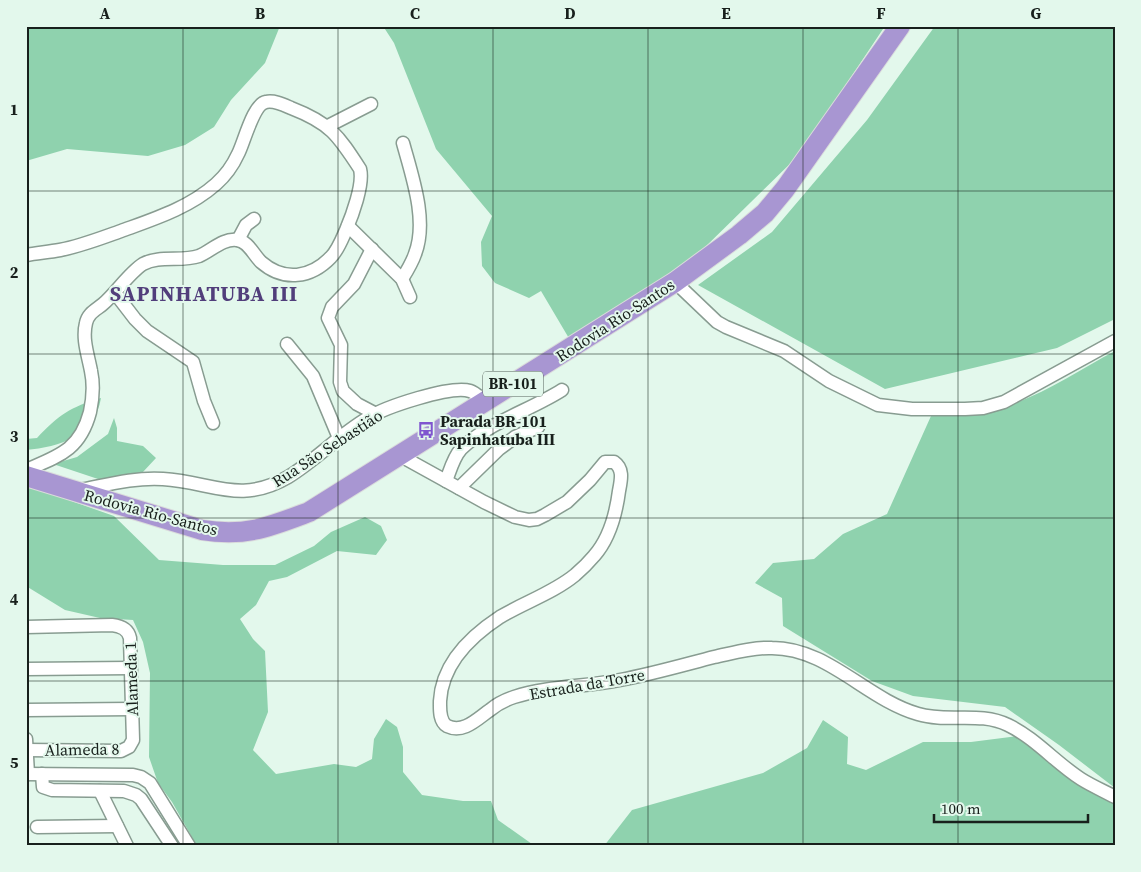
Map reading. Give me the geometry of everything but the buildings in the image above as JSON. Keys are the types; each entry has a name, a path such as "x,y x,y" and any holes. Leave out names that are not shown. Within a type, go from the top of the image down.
{"highway":[{"name":"Rodovia Rio-Santos","path":"26,476 202,530 221,533 240,533 269,526 309,512 675,282 739,235 764,213 785,189 900,26"}],"street":[{"path":"26,255 60,250 88,242 152,220 190,203 216,185 230,168 239,153 255,112 260,104 267,101 275,102 306,114 328,126 340,138 362,175 348,226 332,256 319,268 306,274 291,275 278,272 260,260 246,244 238,240 224,242 198,256 174,260 156,260 143,264 115,293 92,312 86,322 84,333 93,384 92,403 87,423 79,439 54,458 26,470"},
{"path":"328,126 370,104"},
{"path":"402,278 416,253 419,217 417,197 403,143"},
{"path":"238,240 246,225 254,219"},
{"path":"348,226 402,278 410,297"},
{"path":"372,249 354,284 332,307 328,318 341,344 340,382 343,391 357,404 376,414"},
{"path":"675,282 717,322 784,352 829,381 870,402 887,407 912,409 984,408 1004,402 1115,341"},
{"path":"115,293 135,319 148,331 193,362 204,401 213,423"},
{"path":"287,344 313,376 339,438"},
{"path":"446,481 452,465 461,450 495,426 544,402 562,390"},
{"name":"Rua São Sebastião","path":"75,491 161,478 240,492 262,489 288,477 339,438 376,414 448,391 470,391 485,402"},
{"path":"459,488 515,437 538,427"},
{"name":"Estrada da Torre","path":"399,455 515,517 537,519 566,502 590,480 605,462 614,462 620,468 621,478 618,499 607,539 595,555 567,580 500,617 471,640 453,661 444,682 440,700 442,719 448,726 457,728 467,726 498,704 547,689 619,681 739,651 772,648 792,650 811,656 842,673 867,690 899,707 918,714 939,718 981,718 995,720 1008,725 1031,740 1081,779 1115,797"},
{"name":"Alameda 1","path":"26,627 120,626 127,631 130,638 133,740"},
{"path":"26,669 130,668"},
{"path":"26,710 132,709"},
{"path":"26,739 27,774 133,775 141,777 150,783 189,846"},
{"name":"Alameda 8","path":"26,750 121,751 129,747 133,740"},
{"path":"42,774 44,787 52,790 124,791 136,795 146,806 172,846"},
{"path":"100,791 127,846"},
{"path":"37,827 118,826"}],"green space":[{"path":"26,26 280,26 265,63 231,100 214,127 185,145 148,156 67,149 26,161"},
{"path":"383,26 885,26 799,155 696,256 570,340 541,291 529,298 495,283 482,266 481,242 492,216 436,149 394,43"},
{"path":"935,26 1115,26 1115,319 1057,348 885,389 698,285 772,232 867,120"},
{"path":"1115,351 1115,788 1005,707 913,696 872,681 783,626 782,598 755,583 773,563 814,559 843,534 887,514 931,416 986,411 1004,407 1047,389"},
{"path":"101,398 92,422 74,437 51,446 26,450 26,439 37,438 52,423 66,413"},
{"path":"114,418 117,428 117,441 143,446 156,458 142,473 101,480 53,464 77,457 108,434"},
{"path":"26,485 114,516 159,560 223,565 275,565 314,546 331,532 365,517 381,526 387,540 376,555 337,551 287,577 269,581 256,605 240,619 253,639 265,651 268,712 253,750 276,774 334,764 356,767 372,759 374,739 386,719 397,727 403,747 403,772 422,795 463,801 491,801 498,820 532,844 553,846 197,846 172,802 158,783 149,757 150,673 143,642 133,620 100,618 65,610 26,586"},
{"path":"823,720 848,737 847,764 866,770 923,742 971,742 1025,735 1084,783 1115,805 1115,846 604,846 632,810 763,773 807,748"}],"place":[{"name":"Parada BR-101 Sapinhatuba III","path":"426,430"}],"district":[{"name":"SAPINHATUBA III","path":"204,294"}]}
